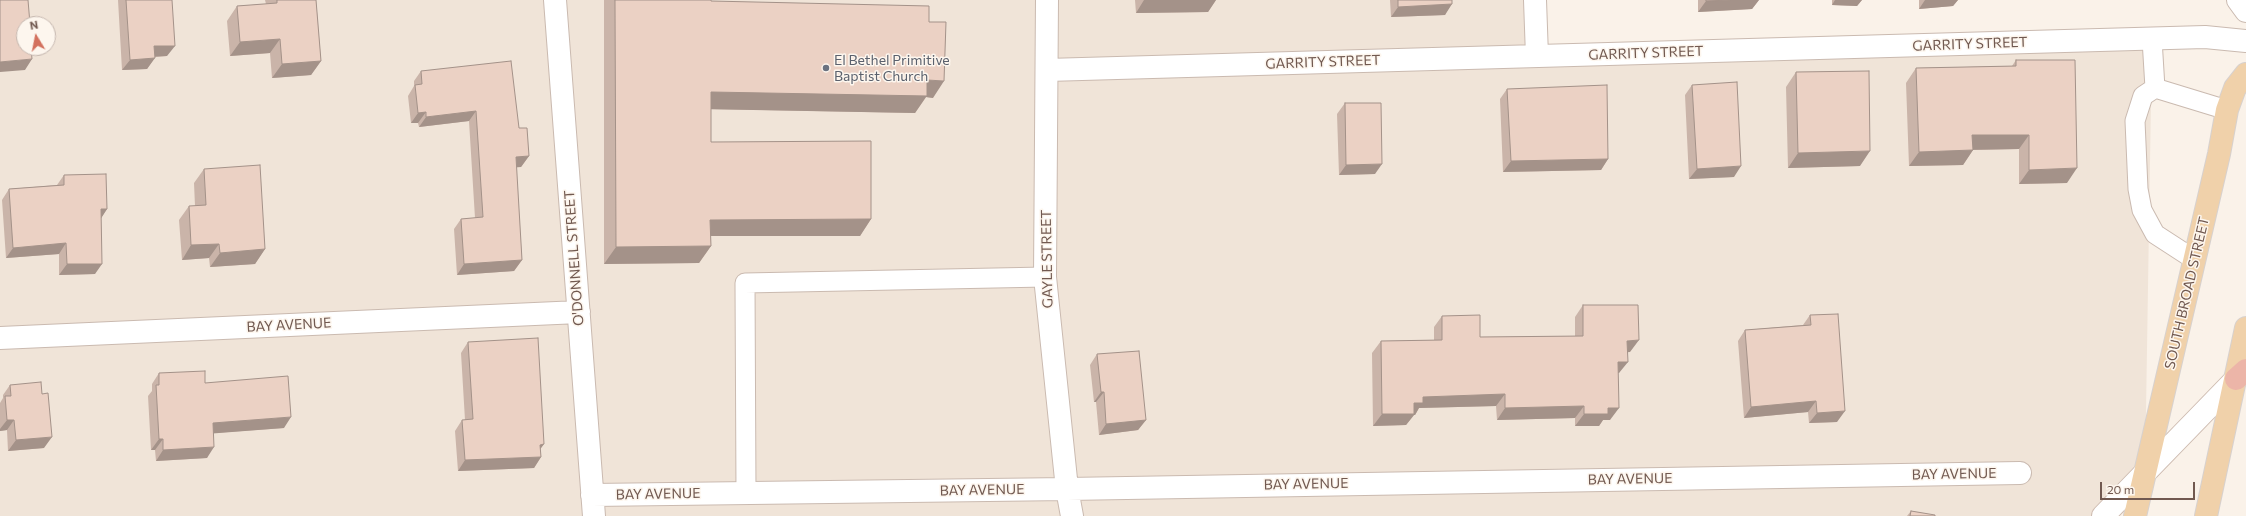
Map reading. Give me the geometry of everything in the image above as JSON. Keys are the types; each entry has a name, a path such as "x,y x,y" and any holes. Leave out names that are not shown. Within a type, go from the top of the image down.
{"main road":[{"name":"SOUTH BROAD STREET","path":"2135,516 2195,260 2219,154 2227,110 2234,88 2246,74"},
{"path":"2206,516 2241,375 2246,328"}],"street":[{"name":"O'DONNELL STREET","path":"555,0 593,506"},
{"name":"GAYLE STREET","path":"1047,0 1045,277 1067,489 1072,516"},
{"path":"1535,0 1537,56"},
{"path":"2238,0 2246,11"},
{"name":"GARRITY STREET","path":"1047,70 2205,37 2246,41"},
{"name":"BAY AVENUE","path":"0,338 579,312"},
{"path":"2103,516 2241,375"},
{"name":"BAY AVENUE","path":"593,506 746,493 2020,473"}],"lane":[{"path":"2152,39 2155,88"},
{"path":"2155,88 2227,110"},
{"path":"2155,88 2143,96 2135,121 2138,189 2142,210 2155,234 2195,260"},
{"path":"746,493 744,283 1045,277"}],"shaded area":[{"path":"0,0 1535,0 1537,55 2152,39 2145,473 2106,516 0,516"}],"building":[{"path":"0,0 28,0 29,16 16,16 16,56 32,56 32,59 0,62"},
{"path":"126,0 172,0 175,46 154,46 155,58 130,60"},
{"path":"277,0 316,0 321,61 282,64 280,39 240,42 237,6 277,3"},
{"path":"615,0 711,0 929,6 929,22 946,22 944,81 927,80 927,96 711,92 711,142 871,141 871,219 710,220 711,246 616,247"},
{"path":"1398,0 1452,0 1452,4 1398,7"},
{"path":"1706,0 1731,0 1706,1"},
{"path":"2016,60 2075,60 2077,168 2029,170 2029,135 1972,135 1973,150 1919,152 1916,68 2016,66"},
{"path":"511,61 519,128 527,128 529,156 516,157 522,260 464,264 461,219 483,217 476,111 426,117 426,112 418,113 415,85 422,84 421,71"},
{"path":"1869,71 1870,151 1798,153 1796,72"},
{"path":"1737,82 1741,166 1697,169 1692,85"},
{"path":"1607,85 1608,159 1511,161 1507,89"},
{"path":"1345,103 1381,103 1382,164 1346,165"},
{"path":"260,165 265,249 220,253 219,244 191,245 189,206 206,205 204,169"},
{"path":"106,174 107,209 101,209 102,264 67,264 66,243 13,248 9,189 64,185 64,175"},
{"path":"1583,305 1638,305 1639,340 1627,341 1628,362 1618,362 1619,408 1608,408 1608,414 1584,414 1584,406 1505,408 1505,394 1423,397 1423,403 1414,403 1414,414 1382,414 1381,341 1442,340 1442,316 1480,315 1480,337 1583,336"},
{"path":"1838,314 1845,411 1817,413 1816,401 1751,407 1745,330 1811,325 1810,315"},
{"path":"538,338 544,444 540,445 541,457 465,460 462,420 473,419 468,342"},
{"path":"1139,351 1146,420 1106,424 1104,392 1101,392 1097,354"},
{"path":"205,371 205,383 288,376 291,417 213,423 214,447 163,450 163,439 159,439 156,385 159,385 159,373"},
{"path":"41,382 42,394 48,393 52,437 16,440 14,420 7,420 5,396 11,396 10,385"},
{"path":"1911,511 1935,515 1935,516 1910,516"}],"place":[{"name":"El Bethel Primitive Baptist Church","path":"826,68"}]}
